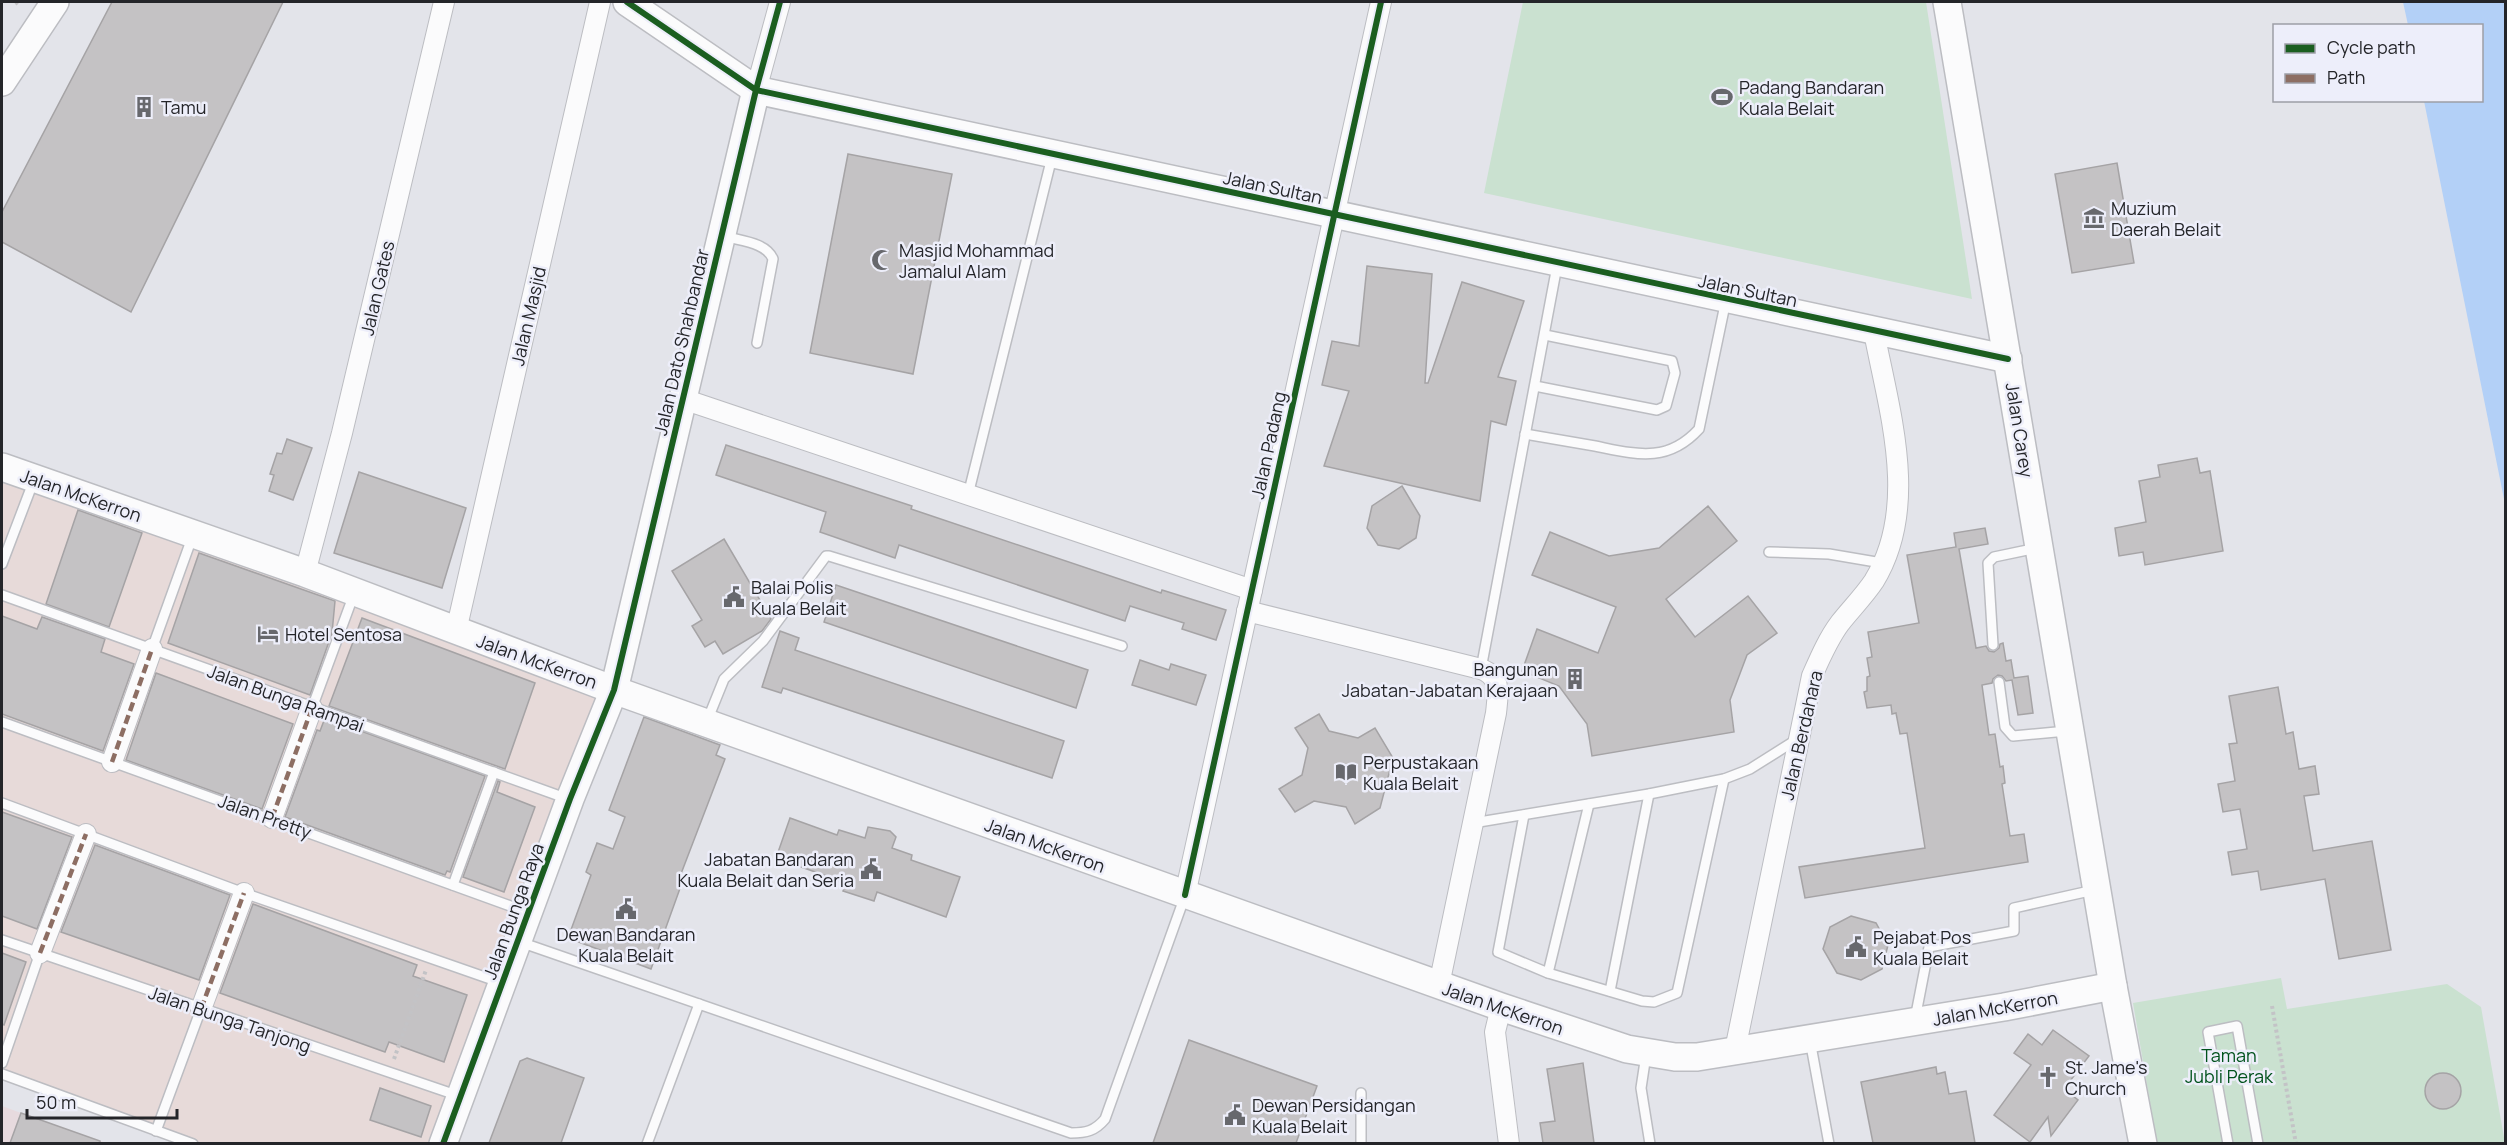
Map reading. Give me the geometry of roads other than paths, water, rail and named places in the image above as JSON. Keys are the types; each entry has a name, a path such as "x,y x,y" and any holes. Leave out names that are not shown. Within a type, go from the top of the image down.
{"street":[{"path":"2,82 55,2"},
{"name":"Jalan Gates","path":"305,573 345,421 444,2"},
{"name":"Jalan Masjid","path":"456,631 600,2"},
{"name":"Jalan Sultan","path":"627,2 756,90 2008,359"},
{"name":"Jalan Dato Shahbandar","path":"614,690 756,90 780,2"},
{"name":"Jalan Padang","path":"1185,896 1381,2"},
{"name":"Jalan Carey","path":"1947,2 2114,986"},
{"name":"Jalan Berdahara","path":"1735,1050 1797,739 1812,676 1839,624 1874,580 1893,533 1898,504 1898,472 1894,436 1874,332"},
{"path":"683,399 1252,590"},
{"name":"Jalan McKerron","path":"2,467 355,591 614,690 1185,896 1439,986 1593,1038 1646,1053 1686,1057 1735,1050 1915,1022 2114,986"},
{"path":"1247,611 1481,669 1490,673 1496,682 1498,694 1496,713 1439,986"},
{"path":"112,762 153,649"},
{"name":"Jalan Bunga Raya","path":"443,1143 570,800 614,690"},
{"path":"272,818 312,708"},
{"path":"40,953 86,834"},
{"path":"201,1009 244,893"},
{"path":"2114,986 2143,1143"},
{"path":"1501,1007 1495,1032 1509,1143"}],"lane":[{"path":"968,495 1052,154"},
{"path":"722,236 764,247 771,252 773,259 757,343"},
{"path":"1481,669 1558,264"},
{"path":"1525,434 1641,455 1673,449 1691,438 1699,429 1726,300"},
{"path":"1535,386 1657,410 1666,406 1675,373 1672,361 1545,335"},
{"path":"2,564 34,479"},
{"path":"153,649 193,535"},
{"path":"1993,645 1988,563 1994,556 2039,547"},
{"path":"1769,552 1829,554 1882,563"},
{"path":"706,723 724,679 763,641 826,556 1122,646"},
{"path":"312,708 355,591"},
{"name":"Jalan Bunga Rampai","path":"2,595 570,800"},
{"path":"1999,682 2006,727 2013,736 2071,730"},
{"name":"Jalan Pretty","path":"2,722 272,818 528,913"},
{"path":"1473,823 1649,794 1724,779 1750,769 1797,739"},
{"path":"453,885 494,772"},
{"path":"1524,815 1498,952 1548,973 1642,1001 1654,1002 1677,993 1724,779"},
{"path":"1610,991 1649,794"},
{"path":"2,803 244,893 502,983"},
{"path":"1548,973 1589,804"},
{"path":"1915,1022 1929,947 2014,931 2014,908 2098,889"},
{"path":"518,941 1071,1132 1084,1133 1097,1129 1106,1119 1185,896"},
{"name":"Jalan Bunga Tanjong","path":"2,940 460,1096"},
{"path":"2,1063 40,953"},
{"path":"647,1143 699,1004"},
{"path":"156,1131 201,1009"},
{"path":"2228,1143 2208,1032 2237,1026 2258,1143"},
{"path":"1810,1039 1829,1143"},
{"path":"1646,1053 1641,1088 1650,1143"},
{"path":"2,1074 193,1143"},
{"path":"1361,1093 1361,1143"}],"water":[{"path":"2403,2 2505,2 2505,504 2424,102 2483,102 2483,24 2408,24"}],"place":[{"name":"Padang Bandaran Kuala Belait","path":"1722,97"},
{"name":"Tamu","path":"144,107"},
{"name":"Muzium Daerah Belait","path":"2094,218"},
{"name":"Masjid Mohammad Jamalul Alam","path":"882,260"},
{"name":"Balai Polis Kuala Belait","path":"734,597"},
{"name":"Hotel Sentosa","path":"268,634"},
{"name":"Bangunan Jabatan-Jabatan Kerajaan","path":"1575,679"},
{"name":"Perpustakaan Kuala Belait","path":"1346,772"},
{"name":"Jabatan Bandaran Kuala Belait dan Seria","path":"871,869"},
{"name":"Dewan Bandaran Kuala Belait","path":"626,909"},
{"name":"Pejabat Pos Kuala Belait","path":"1856,947"},
{"name":"St. Jame's Church","path":"2048,1077"},
{"name":"Dewan Persidangan Kuala Belait","path":"1235,1115"}],"park label":[{"name":"Taman Jubli Perak","path":"2229,1065"}]}
